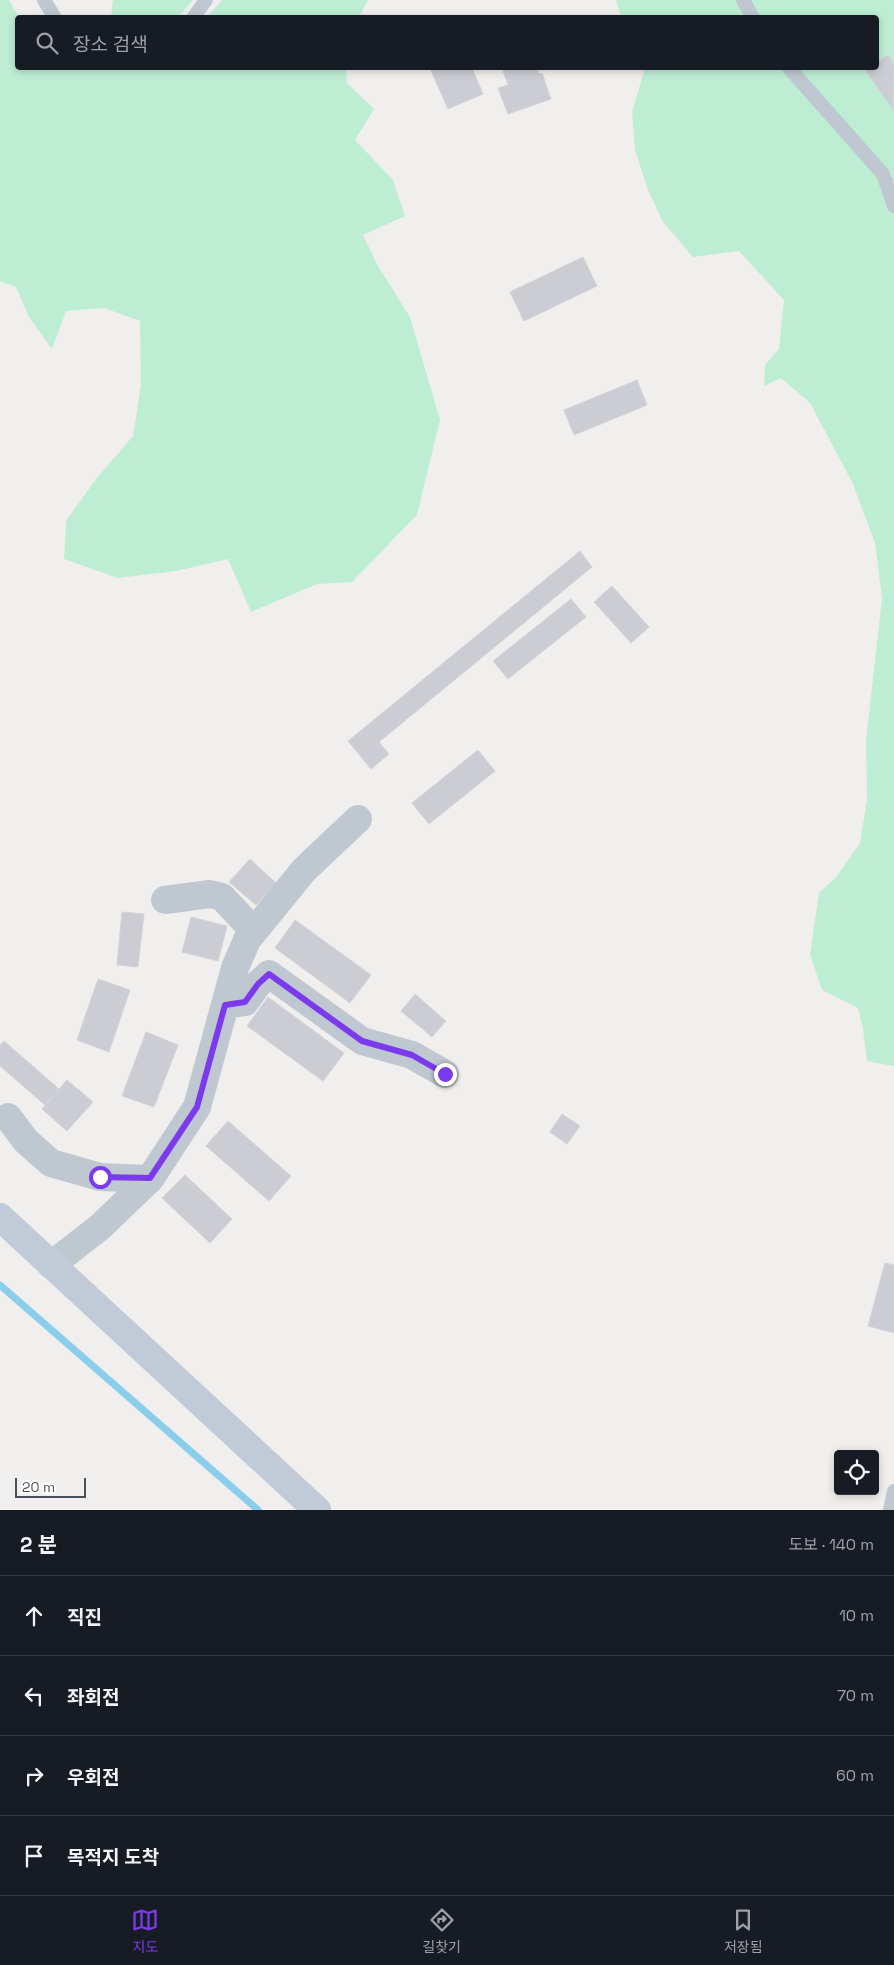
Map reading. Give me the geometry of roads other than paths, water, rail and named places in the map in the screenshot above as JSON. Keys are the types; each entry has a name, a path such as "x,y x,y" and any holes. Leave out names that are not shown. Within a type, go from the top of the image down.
{"main road":[{"path":"0,1218 317,1510"}],"street":[{"path":"51,1265 100,1228 150,1178 197,1107 235,968 247,940 304,870 358,819"},
{"path":"165,900 210,894 222,897 254,931"},
{"path":"225,1005 245,1002 258,984 269,974 362,1041 412,1055 445,1074"},
{"path":"8,1117 26,1141 51,1163 100,1177 150,1178"}],"lane":[{"path":"44,0 53,15"},
{"path":"195,15 206,0"},
{"path":"743,0 751,15"},
{"path":"791,70 883,174 894,206"},
{"path":"890,1510 894,1491"}],"waterway":[{"path":"0,1285 258,1510"}]}
